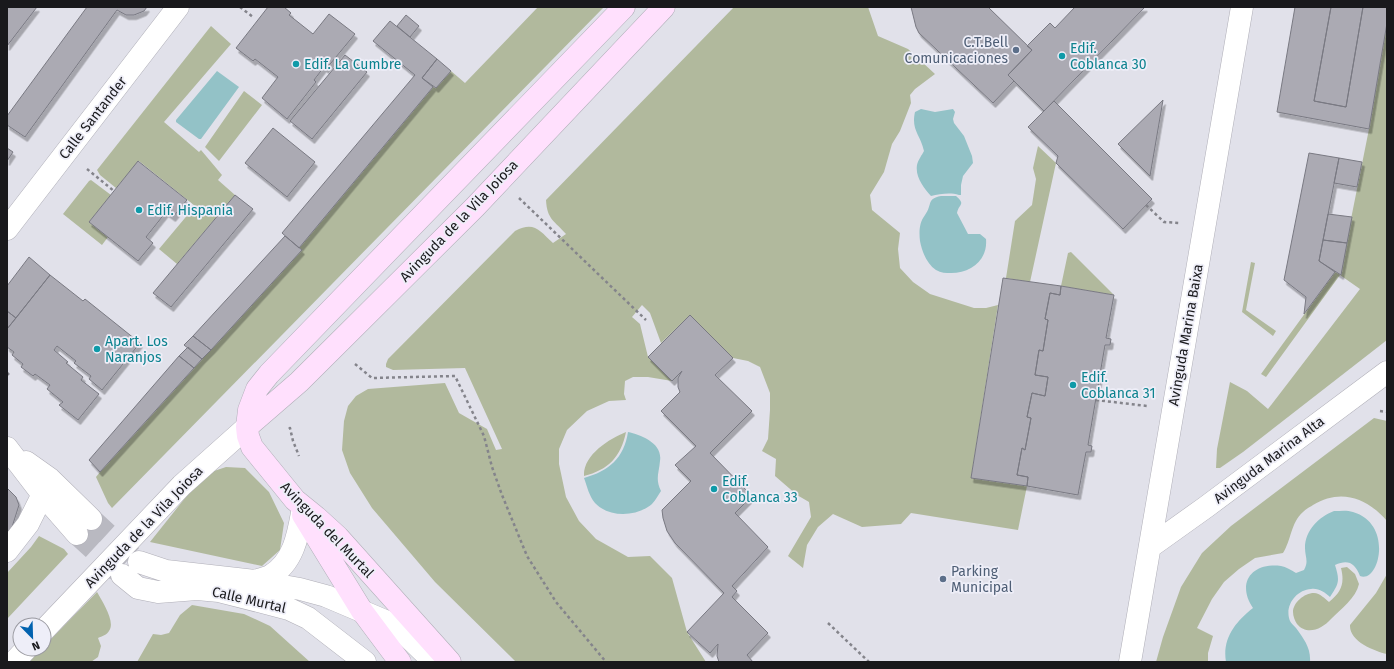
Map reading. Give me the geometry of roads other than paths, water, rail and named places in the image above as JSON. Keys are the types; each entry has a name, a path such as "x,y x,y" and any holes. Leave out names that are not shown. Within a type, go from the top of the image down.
{"main road":[{"path":"247,427 249,410 257,390 269,374 624,7"},
{"name":"Avinguda de la Vila Joiosa","path":"247,427 299,382 475,207 664,7"},
{"name":"Avinguda del Murtal","path":"247,427 248,436 252,447 299,506 316,517 338,538 450,662"},
{"path":"299,506 362,611 400,662"}],"street":[{"name":"Calle Santander","path":"7,229 178,7"},
{"name":"Avinguda Marina Baixa","path":"1130,662 1242,7"},
{"name":"Avinguda Marina Alta","path":"1150,547 1387,372"},
{"name":"Avinguda de la Vila Joiosa","path":"52,622 182,485 247,427"},
{"path":"9,450 84,526"},
{"path":"7,550 28,524 47,487"},
{"name":"Calle Murtal","path":"256,581 270,576 289,558 296,542 299,506"},
{"name":"Calle Murtal","path":"139,562 166,571 256,581 300,589 326,596 385,621 404,633 434,662"},
{"name":"Calle Murtal","path":"122,575 138,588 158,592 197,589 219,591 289,609 308,618 365,662"}],"water":[{"path":"217,71 239,87 201,139 199,139 176,122 176,120"},
{"path":"921,109 935,112 953,109 955,112 953,119 954,123 964,136 972,156 973,163 963,176 961,195 949,193 931,196 923,186 917,174 917,165 924,151 915,128 914,118 915,112"},
{"path":"941,196 956,196 961,201 957,213 968,234 980,234 986,239 986,246 981,259 977,264 965,271 944,273 938,271 930,264 922,249 920,241 920,228 922,221 931,200"},
{"path":"628,432 645,438 658,449 660,461 658,479 661,491 652,504 646,508 623,514 608,511 595,503 584,478 601,472 614,462 623,449"},
{"path":"1334,511 1351,511 1366,519 1374,528 1378,540 1379,552 1373,571 1367,576 1360,576 1356,568 1350,563 1344,562 1335,565 1338,575 1338,582 1330,597 1319,590 1311,589 1301,592 1293,600 1289,610 1290,621 1306,644 1310,662 1226,662 1226,646 1231,632 1235,625 1253,608 1248,599 1246,590 1250,576 1262,567 1271,566 1283,566 1296,573 1304,570 1306,564 1305,548 1307,535 1318,521"}],"tunnel":[{"path":"91,519 136,560"},
{"path":"77,534 122,575"}],"place":[{"name":"C.T.Bell Comunicaciones","path":"1016,50"},
{"name":"Edif. Coblanca 30","path":"1062,56"},
{"name":"Edif. La Cumbre","path":"296,64"},
{"name":"Edif. Hispania","path":"139,210"},
{"name":"Apart. Los Naranjos","path":"97,349"},
{"name":"Edif. Coblanca 31","path":"1073,385"},
{"name":"Edif. Coblanca 33","path":"714,489"},
{"name":"Parking Municipal","path":"943,579"}]}
